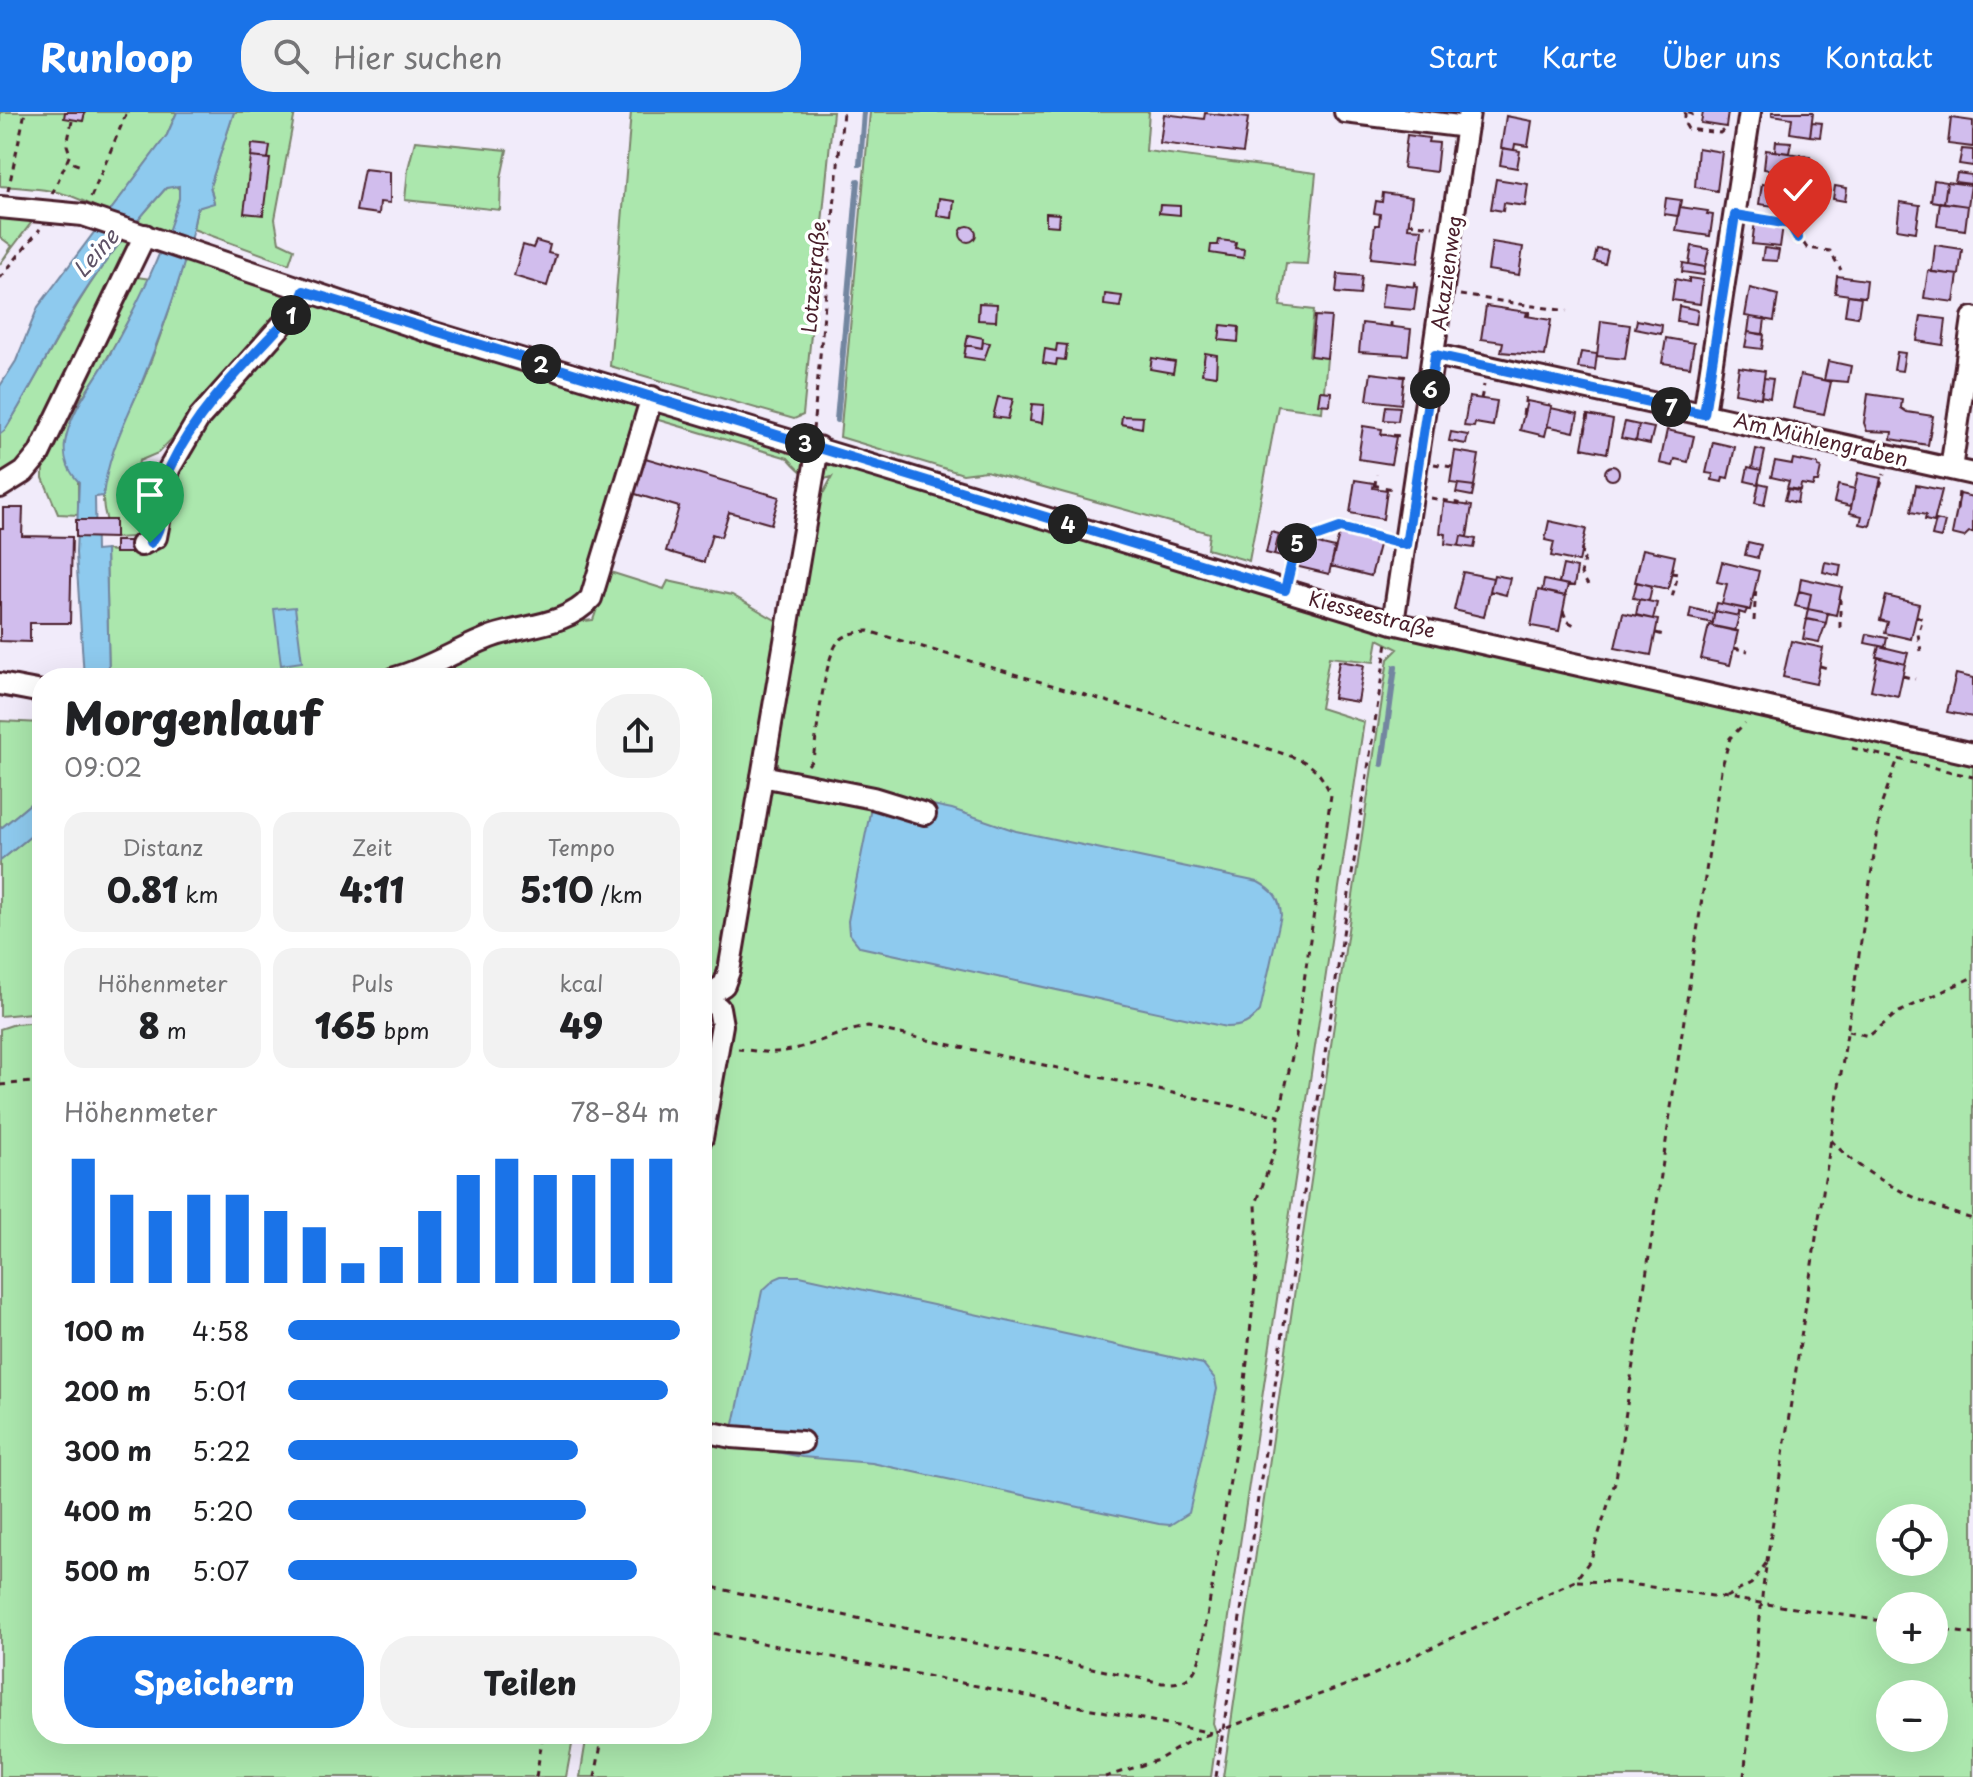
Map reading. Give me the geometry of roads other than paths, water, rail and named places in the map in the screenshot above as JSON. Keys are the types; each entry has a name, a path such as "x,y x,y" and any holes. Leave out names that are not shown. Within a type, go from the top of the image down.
{"street":[{"path":"1345,112 1468,119"},
{"path":"1704,414 1750,112"},
{"name":"Akazienweg","path":"1390,632 1435,355 1468,119"},
{"name":"Kiesseestraße","path":"3,207 52,210 89,218 192,250 304,291 1285,590 1390,632 1973,754"},
{"path":"0,487 24,472 39,454 146,236"},
{"path":"141,545 156,537 169,469 199,418 297,308 304,291"},
{"path":"1951,469 1973,318"},
{"name":"Am Mühlengraben","path":"1435,355 1973,474"},
{"path":"418,668 493,636 568,616 591,598 652,397"},
{"path":"712,993 724,985 729,971 815,446"},
{"path":"0,684 32,690"},
{"path":"762,776 873,798 925,814"},
{"path":"712,1004 719,1008 721,1015 712,1077"},
{"path":"712,1433 802,1442"}],"water":[{"name":"Leine","path":"177,112 234,112 210,186 214,203 197,208 188,250 168,313 114,448 103,496 95,497 96,551 106,550 109,668 83,668 76,553 79,482 68,464 65,443 77,408 109,356 148,279 179,199 179,186 166,188 100,269 0,434 0,386 16,361 38,307 167,135"},
{"path":"295,607 302,662 281,665 274,609"},
{"path":"874,793 952,809 1016,831 1258,882 1275,895 1281,915 1260,1011 1245,1024 1226,1027 860,947 849,933 848,921"},
{"path":"32,802 32,835 0,861 0,829"},
{"path":"782,1276 800,1276 1203,1364 1215,1379 1217,1389 1189,1513 1170,1525 1159,1524 872,1463 802,1457 730,1443 762,1291"}],"waterway":[{"path":"860,164 864,112"},
{"path":"837,420 858,181"},
{"path":"1382,764 1395,667"}]}
